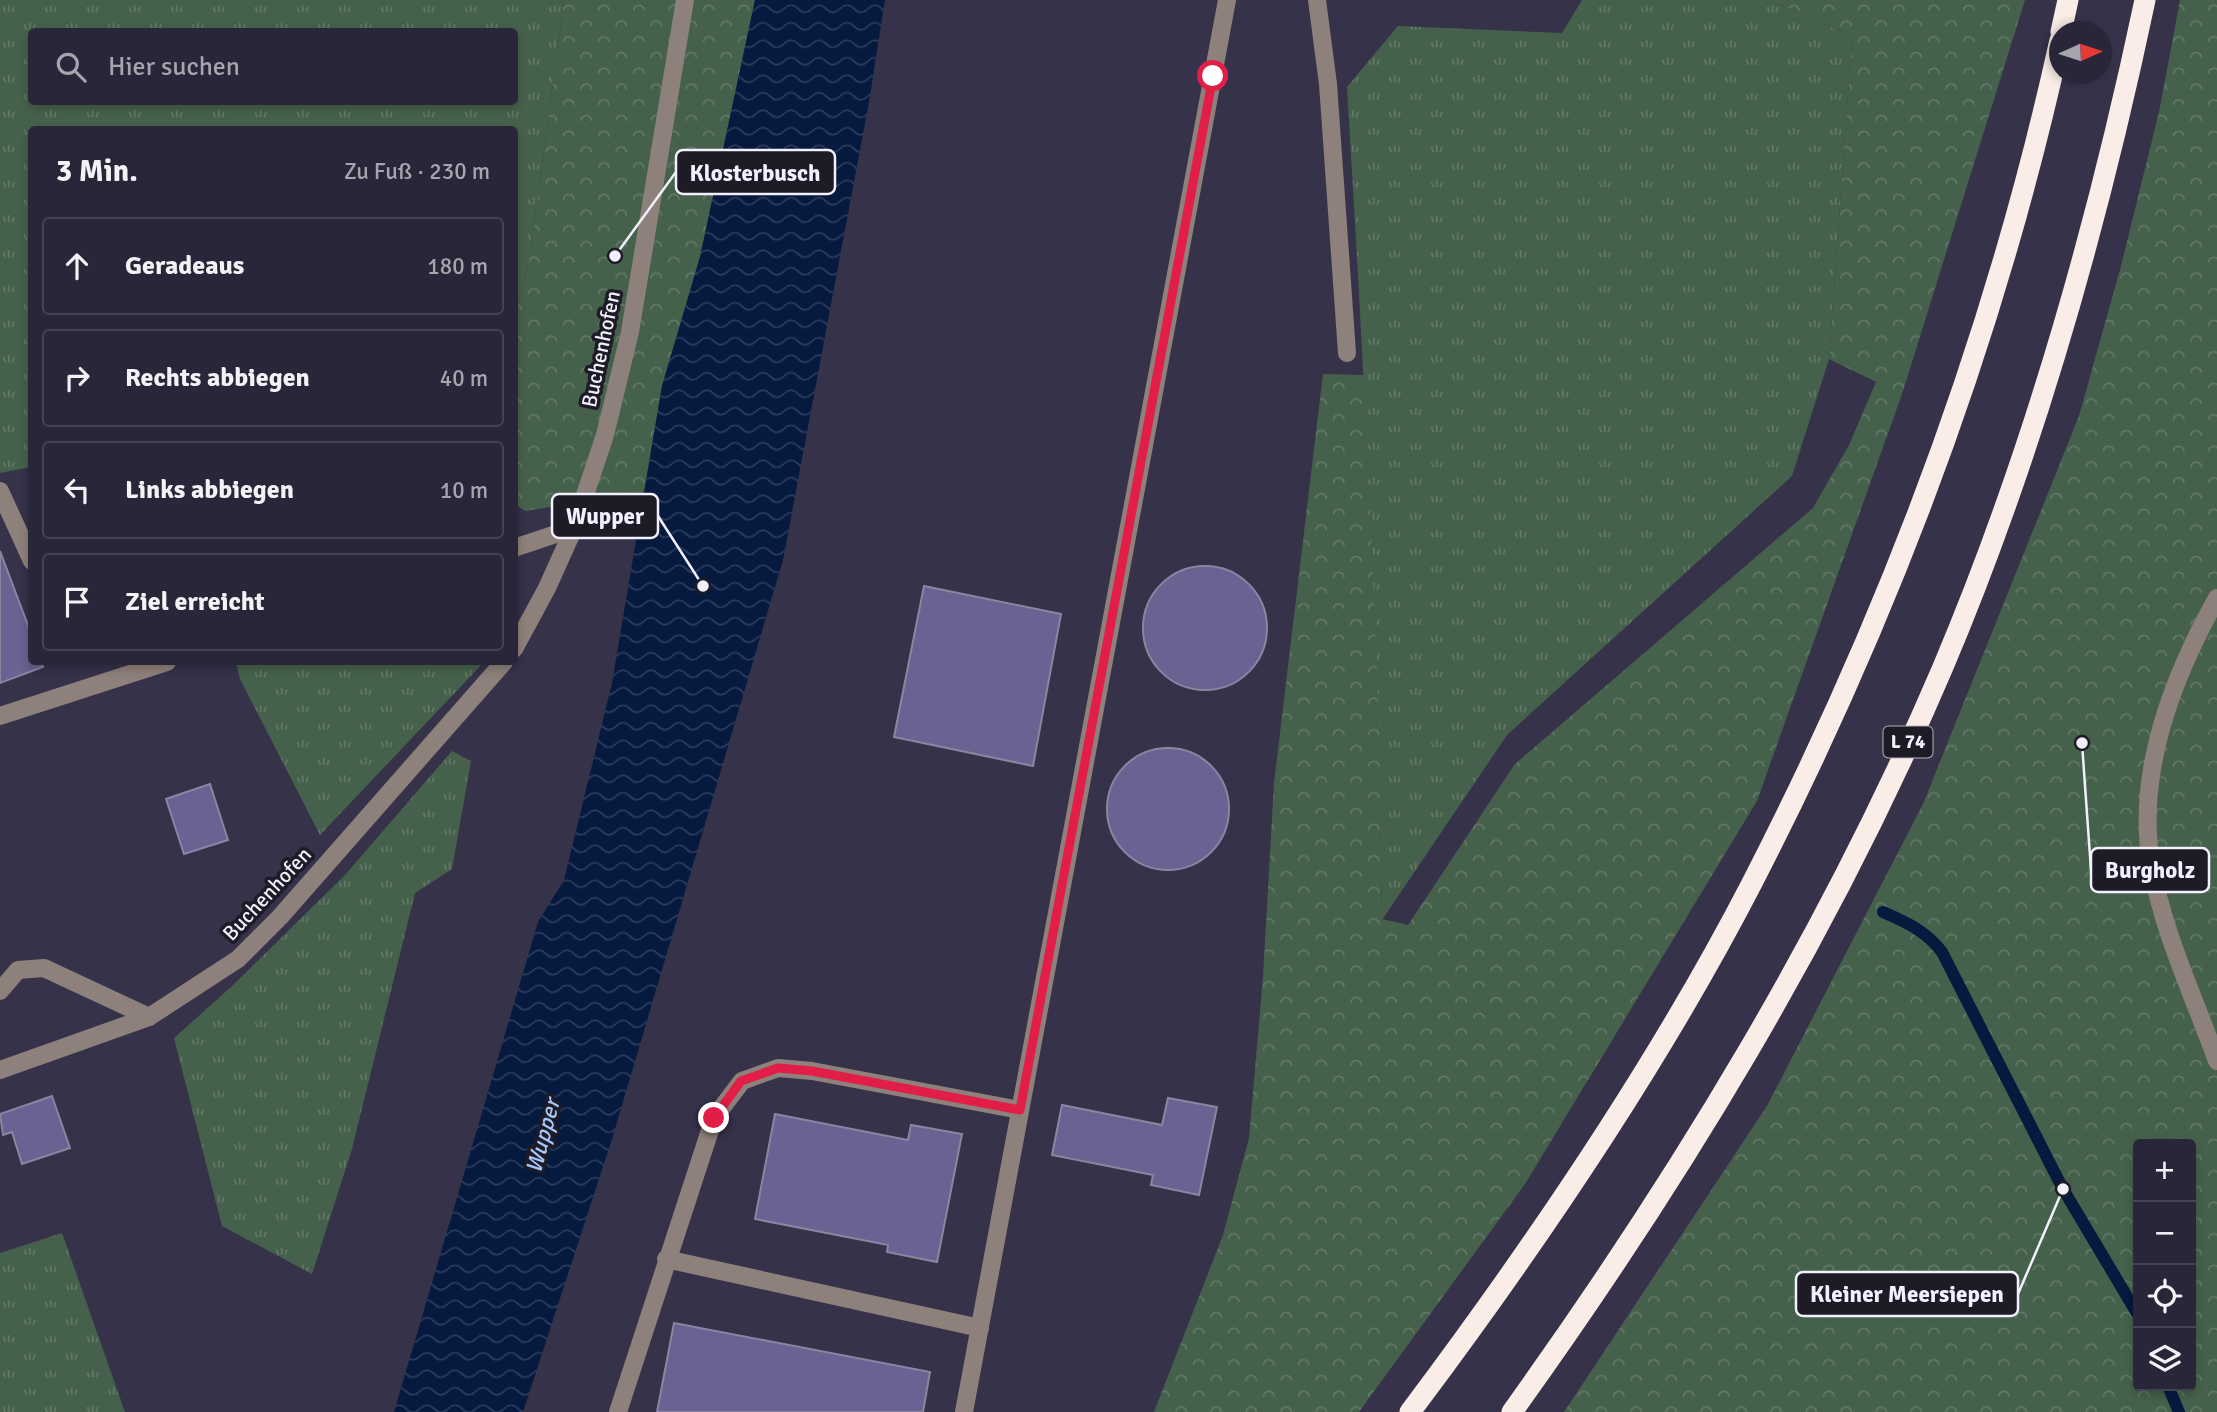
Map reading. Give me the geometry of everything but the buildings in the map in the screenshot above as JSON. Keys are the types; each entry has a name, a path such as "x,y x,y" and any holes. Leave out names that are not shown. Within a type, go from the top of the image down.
{"highway":[{"path":"2063,21 2068,0"},
{"name":"L 74","path":"1511,1412 1603,1283 1731,1083 1817,931 1942,667 1989,550 2044,394 2088,248 2145,0"},
{"path":"1410,1412 1539,1234 1663,1037 1750,885 1820,744 1913,524 1966,377 2012,225 2049,82"}],"lane":[{"name":"Buchenhofen","path":"518,642 548,588 574,528 605,435 630,332 685,0"},
{"path":"964,1412 1227,0"},
{"path":"1317,0 1323,34 1348,353"},
{"path":"0,491 28,552"},
{"path":"518,547 574,528"},
{"path":"2217,598 2191,649 2159,733 2152,763 2148,814 2151,864 2159,896 2217,1060"},
{"path":"0,716 158,665"},
{"name":"Buchenhofen","path":"0,1070 149,1017 238,959 298,897 501,665"},
{"path":"0,991 18,970 44,968 149,1017"},
{"path":"618,1412 714,1118 741,1081 778,1068 812,1071 1020,1110"},
{"path":"666,1259 980,1328"}],"green space":[{"path":"0,0 564,0 530,255 518,306 518,126 28,126 28,468 0,473"},
{"path":"564,0 755,0 700,257 662,386 644,492 525,511 518,506 518,306 530,255"},
{"path":"1582,0 1768,0 1852,36 1829,359 1792,476 1507,735 1382,920 1369,503 1347,87 1398,26 1562,33"},
{"path":"1768,0 2025,0 1903,391 1757,801 1525,1184 1359,1412 1154,1412 1223,1235 1249,1138 1263,977 1274,783 1323,374 1365,375 1379,725 1382,919 1408,925 1515,764 1813,508 1849,445 1876,382 1829,359 1852,36"},
{"path":"2180,0 2217,0 2217,1412 1564,1412 1767,1106 1923,804 2079,416 2121,266 2159,112"},
{"path":"237,665 481,665 320,835 240,679"},
{"path":"452,751 471,761 452,869 415,893 352,1149 312,1274 222,1226 174,1038 231,987 345,875"},
{"path":"62,1233 125,1412 0,1412 0,1253"}],"water":[{"path":"755,0 885,0 869,102 783,560 612,1139 523,1412 394,1412 538,922 564,880 612,683 662,386 700,257"}],"waterway":[{"path":"1883,912 1922,933 1942,952 2063,1189 2133,1307"},
{"path":"2170,1391 2179,1412"}],"place":[{"name":"Klosterbusch","path":"615,256"},
{"name":"Wupper","path":"703,586"},
{"name":"Burgholz","path":"2082,743"},
{"name":"Kleiner Meersiepen","path":"2063,1189"}],"route":[{"path":"714,1118 741,1081 778,1068 812,1071 1020,1110 1213,76"}]}
